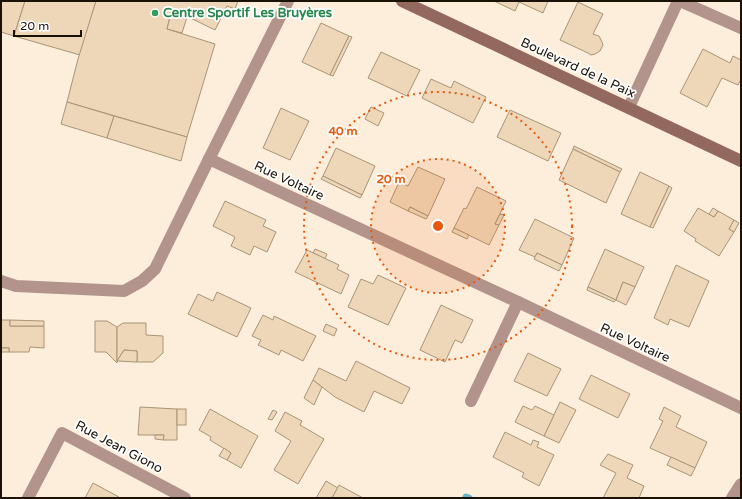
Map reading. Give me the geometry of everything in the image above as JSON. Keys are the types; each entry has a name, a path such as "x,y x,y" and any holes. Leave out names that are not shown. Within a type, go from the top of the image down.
{"main road":[{"name":"Boulevard de la Paix","path":"402,1 741,161"}],"street":[{"path":"1,281 16,286 124,291 142,281 155,269 288,1"},
{"path":"629,107 679,1 741,28"},
{"name":"Rue Voltaire","path":"209,159 518,302 741,408"},
{"path":"471,401 518,302"},
{"name":"Rue Jean Giono","path":"28,498 62,433 185,498"},
{"path":"732,498 741,484"}],"building":[{"path":"1,1 25,1 14,36 1,32"},
{"path":"25,1 96,1 80,55 14,36"},
{"path":"96,1 238,1 235,9 227,6 215,30 172,9 167,29 215,44 187,137 67,102 78,59"},
{"path":"494,1 548,1 543,13 519,2 515,11"},
{"path":"578,2 603,14 593,34 599,36 603,45 600,51 595,54 591,55 560,40"},
{"path":"172,9 187,17 182,33 167,29"},
{"path":"321,23 349,36 330,75 302,62"},
{"path":"349,36 352,37 333,76 330,75"},
{"path":"703,49 730,63 733,56 741,60 741,79 738,85 722,78 707,107 680,93"},
{"path":"381,52 420,70 407,96 368,78"},
{"path":"431,79 451,88 454,81 486,97 473,123 422,98"},
{"path":"67,102 114,116 107,138 61,124"},
{"path":"371,107 384,113 378,126 365,119"},
{"path":"281,108 309,121 290,160 263,148"},
{"path":"510,110 561,133 548,161 497,137"},
{"path":"114,116 187,137 181,161 107,138"},
{"path":"574,146 622,169 620,172 573,149"},
{"path":"336,148 375,166 362,195 323,176"},
{"path":"573,149 620,172 606,203 559,180"},
{"path":"418,167 445,179 428,216 410,207 408,211 390,202 399,182 408,186"},
{"path":"640,172 669,186 650,227 621,214"},
{"path":"323,176 362,195 360,198 321,179"},
{"path":"669,186 672,188 653,228 650,227"},
{"path":"477,187 506,201 495,224 499,225 489,245 454,228"},
{"path":"225,201 266,220 263,226 276,232 267,252 254,246 250,255 231,246 235,237 213,226"},
{"path":"410,207 428,216 426,219 408,211"},
{"path":"698,208 714,217 718,211 734,220 729,229 734,232 719,256 695,241 696,239 684,231"},
{"path":"713,208 718,211 714,217 709,214"},
{"path":"500,214 504,215 499,225 495,224"},
{"path":"535,219 574,238 562,265 537,253 535,257 519,250"},
{"path":"734,220 739,223 734,232 729,229"},
{"path":"454,228 469,235 467,239 452,232"},
{"path":"315,249 327,254 325,259 313,253"},
{"path":"605,249 644,267 635,287 623,282 616,300 588,287"},
{"path":"307,250 339,265 337,269 349,275 341,294 295,272"},
{"path":"537,253 562,265 559,271 534,259"},
{"path":"676,265 709,281 689,327 670,319 668,325 654,318"},
{"path":"378,275 406,288 388,325 348,307 361,279 373,284"},
{"path":"623,282 635,287 626,305 616,300"},
{"path":"588,287 616,300 614,302 587,290"},
{"path":"217,292 251,308 237,337 188,314 198,294 213,301"},
{"path":"441,305 473,320 462,343 455,340 445,362 420,350"},
{"path":"263,315 273,320 274,316 316,336 303,361 281,350 279,355 258,345 261,340 252,336"},
{"path":"1,320 10,320 10,326 44,326 44,348 30,347 29,352 9,352 9,348 1,348"},
{"path":"10,320 44,321 44,326 10,326"},
{"path":"95,321 107,321 117,327 117,363 106,352 95,352"},
{"path":"123,323 146,323 146,335 163,336 163,353 153,362 137,362 137,351 124,350 117,361 117,327"},
{"path":"326,324 337,329 334,336 323,331"},
{"path":"1,348 9,348 9,352 1,352"},
{"path":"124,350 137,351 137,362 117,361"},
{"path":"528,353 561,369 547,396 514,381"},
{"path":"356,361 410,388 402,404 374,391 364,412 335,397 313,380 319,368 346,381"},
{"path":"591,375 630,394 618,418 579,399"},
{"path":"313,380 322,387 314,405 304,398"},
{"path":"560,402 576,410 559,443 544,436"},
{"path":"523,406 532,410 535,406 554,415 544,436 515,422"},
{"path":"140,407 177,409 177,440 163,440 164,435 138,435"},
{"path":"664,407 681,416 676,427 707,442 695,468 650,448 663,421 659,419"},
{"path":"177,409 186,409 186,425 177,425"},
{"path":"210,409 258,436 241,468 227,460 231,453 210,440 211,437 199,430"},
{"path":"273,410 277,412 272,420 268,419"},
{"path":"285,412 302,421 300,425 324,439 298,484 274,470 291,441 275,431"},
{"path":"505,432 531,445 533,440 539,442 537,447 554,455 539,486 522,477 524,473 493,457"},
{"path":"155,435 164,435 163,440 155,439"},
{"path":"224,448 231,453 227,460 219,456"},
{"path":"608,454 633,465 627,478 644,486 639,498 603,498 616,473 600,465"},
{"path":"671,457 695,468 691,476 667,465"},
{"path":"326,481 338,488 332,498 316,498"},
{"path":"93,483 119,497 85,498"},
{"path":"339,485 363,498 332,498"}],"place":[{"name":"Centre Sportif Les Bruyères","path":"155,13"}]}
